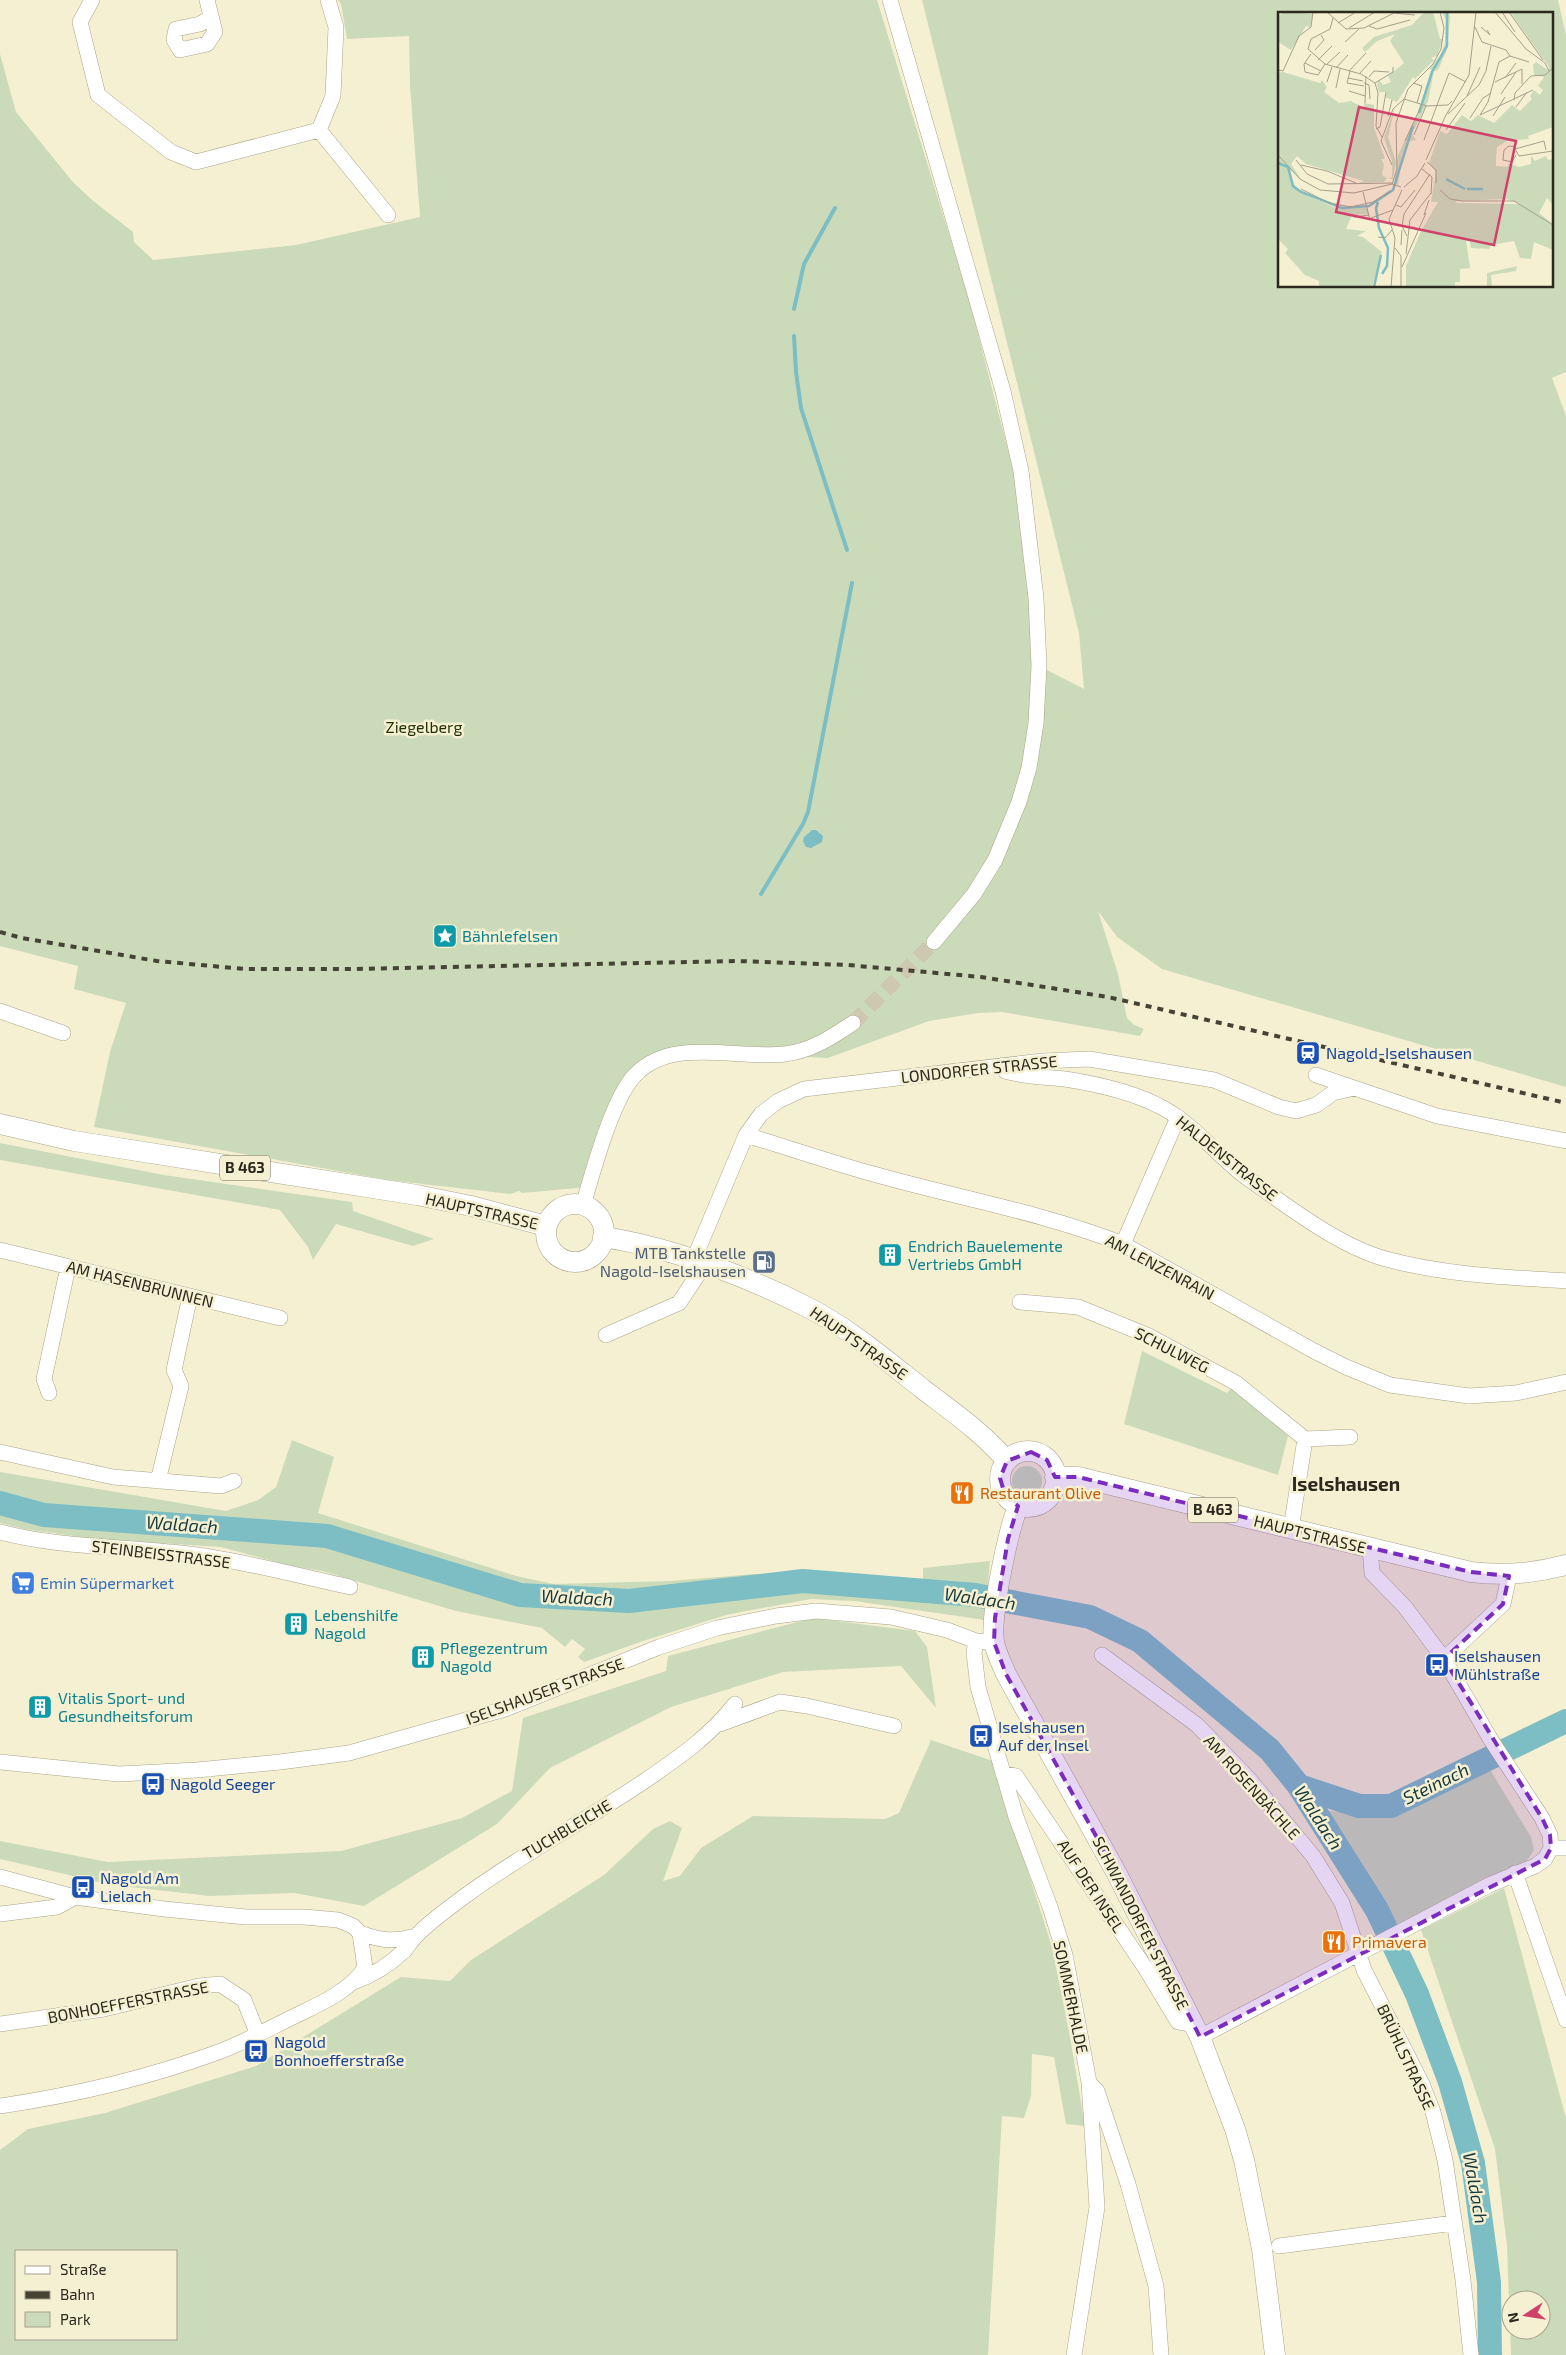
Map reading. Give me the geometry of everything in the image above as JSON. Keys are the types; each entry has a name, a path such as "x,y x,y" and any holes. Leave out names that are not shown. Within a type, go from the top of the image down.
{"main road":[{"name":"HAUPTSTRASSE","path":"0,1124 74,1141 417,1195 471,1206 546,1226"},
{"path":"564,1205 583,1205 597,1214 601,1221 604,1237 595,1254 588,1259 569,1261 553,1252 548,1244 546,1226 550,1217 564,1205"},
{"name":"HAUPTSTRASSE","path":"604,1237 623,1240 700,1261 807,1307 837,1326 951,1409 993,1444 1007,1461"},
{"path":"1022,1452 1040,1454 1053,1468 1055,1477 1051,1495 1044,1502 1036,1506 1018,1506 1005,1495 1001,1486 1002,1469 1007,1461 1022,1452"},
{"name":"HAUPTSTRASSE","path":"1055,1477 1078,1478 1470,1572 1509,1576 1541,1572 1566,1565"},
{"name":"SCHWANDORFER STRASSE","path":"1018,1506 1011,1524 996,1609 985,1641 1006,1674 1116,1872 1197,2031 1235,2129 1244,2160 1262,2249 1275,2355"}],"street":[{"path":"92,0 80,22 98,95 171,152 196,162 319,130"},
{"path":"207,0 211,17"},
{"path":"319,130 333,96 336,28 328,0"},
{"path":"890,0 1003,391 1021,471 1037,608 1040,666 1036,723 1029,768 1019,802 995,860 974,894 934,942"},
{"path":"319,130 388,215"},
{"path":"0,1012 64,1033"},
{"path":"583,1205 607,1129 622,1096 635,1075 660,1057 690,1052 750,1055 786,1054 829,1040 853,1023"},
{"name":"LONDORFER STRASSE","path":"606,1335 678,1303 700,1261 746,1135 761,1114 778,1101 804,1089 1043,1060 1089,1059 1214,1080 1279,1107 1296,1111 1316,1105 1333,1093 1354,1088"},
{"name":"HALDENSTRASSE","path":"1003,1065 1005,1071 1020,1075 1067,1080 1122,1092 1162,1107 1178,1117 1244,1175 1282,1203 1333,1236 1385,1259 1462,1275 1566,1281"},
{"path":"1316,1075 1437,1116 1566,1141"},
{"path":"1123,1244 1178,1117"},
{"name":"AM LENZENRAIN","path":"746,1135 877,1175 1068,1226 1123,1244 1314,1351 1346,1367 1390,1385 1469,1396 1516,1393 1566,1382"},
{"name":"AM HASENBRUNNEN","path":"0,1250 280,1318"},
{"path":"49,1392 44,1380 68,1267"},
{"path":"158,1481 182,1386 174,1370 190,1296"},
{"name":"SCHULWEG","path":"1020,1302 1078,1307 1151,1337 1236,1383 1305,1439"},
{"path":"1291,1529 1305,1439 1350,1437"},
{"path":"0,1452 113,1477 221,1486 234,1481"},
{"name":"STEINBEISSTRASSE","path":"0,1532 20,1538 198,1555 350,1586"},
{"path":"1197,2031 1359,1953 1515,1873 1535,1866 1558,1848 1542,1818 1491,1740 1444,1660 1405,1607 1372,1573 1370,1548"},
{"path":"1444,1660 1503,1604 1509,1576"},
{"name":"ISELSHAUSER STRASSE","path":"0,1762 119,1774 196,1770 349,1753 505,1709 659,1648 717,1628 776,1616 816,1611 891,1617 985,1641"},
{"name":"SOMMERHALDE","path":"985,1641 974,1653 978,1687 1016,1817 1050,1907 1064,1955 1088,2082 1097,2091 1128,2184 1156,2286 1161,2355"},
{"name":"AM ROSENBÄCHLE","path":"1102,1656 1197,1725 1249,1779 1313,1856 1342,1903 1359,1953"},
{"name":"TUCHBLEICHE","path":"720,1724 780,1702 807,1706 894,1726"},
{"name":"TUCHBLEICHE","path":"0,2106 108,2085 168,2069 223,2050 333,1996 356,1981 384,1967 404,1951 416,1936 465,1896 510,1864 626,1794 675,1760 720,1724 735,1704"},
{"name":"AUF DER INSEL","path":"1003,1774 1016,1776 1146,1968 1178,2022 1197,2031"},
{"path":"1515,1873 1566,2020"},
{"name":"TUCHBLEICHE","path":"0,1877 75,1897 246,1917 304,1917 338,1920 353,1926 360,1933 381,1941 401,1940 416,1936"},
{"path":"0,1914 58,1907 75,1897"},
{"path":"356,1981 364,1968 360,1933"},
{"name":"BRÜHLSTRASSE","path":"1359,1953 1364,1970 1422,2084 1433,2112 1445,2160 1464,2280 1471,2355"},
{"name":"BONHOEFFERSTRASSE","path":"0,2024 104,2009 199,1986 220,1984 244,2000 258,2034"},
{"path":"1074,2355 1097,2207 1088,2082"},
{"path":"1279,2246 1454,2223"}],"highlighted area":[{"path":"1031,1452 1047,1460 1055,1477 1078,1477 1471,1572 1509,1576 1503,1604 1444,1659 1542,1818 1550,1835 1551,1848 1545,1859 1200,2037 1116,1872 1006,1674 994,1642 995,1618 1008,1539 1018,1506 1005,1495 1000,1478 1007,1461"}],"green space":[{"name":"Ziegelberg","path":"338,0 877,0 968,296 1017,484 1045,669 1084,689 1079,633 922,0 1558,0 1566,35 1566,372 1552,378 1566,416 1566,1087 1162,969 1117,937 1098,911 1118,974 1127,1018 1133,1024 1144,1029 1140,1036 1002,1012 978,1013 929,1021 828,1058 690,1052 635,1075 589,1187 522,1193 519,1191 510,1194 388,1180 94,1127 110,1052 126,1003 74,989 78,966 0,946 0,54 16,112 72,181 92,200 133,232 134,242 153,260 296,245 420,217 410,86 409,36 347,39 341,4"},
{"path":"0,1143 164,1175 352,1202 353,1211 434,1239 413,1246 336,1224 313,1260 308,1247 280,1210 0,1160"},
{"path":"1142,1351 1227,1393 1236,1383 1288,1436 1278,1475 1124,1424"},
{"path":"292,1440 334,1457 318,1513 516,1576 554,1584 671,1581 754,1574 923,1580 923,1568 990,1561 985,1620 854,1601 811,1599 726,1615 584,1662 578,1657 585,1649 572,1639 565,1647 542,1628 456,1611 322,1571 291,1566 221,1547 95,1539 24,1529 0,1523 0,1472 226,1511 258,1500 276,1487"},
{"path":"1027,1466 1038,1470 1042,1481 1038,1492 1027,1496 1016,1492 1012,1481 1016,1470"},
{"path":"813,1618 915,1631 927,1647 936,1708 901,1666 783,1672 671,1707 550,1768 497,1824 364,1906 294,1893 210,1896 112,1885 0,1859 0,1841 108,1862 341,1851 462,1818 512,1791 523,1718 666,1671 668,1656"},
{"path":"931,1740 993,1761 1052,1947 1070,2037 1085,2126 1066,2124 1054,2057 1032,2054 1031,2096 1024,2118 1002,2116 988,2355 0,2355 0,2150 28,2129 105,2113 256,2066 401,1977 450,1981 471,1960 604,1875 653,1829 670,1821 682,1828 663,1881 680,1876 701,1848 753,1816 885,1819 899,1813"},
{"path":"1489,1768 1531,1837 1534,1850 1526,1862 1394,1927 1315,1809 1392,1818"},
{"path":"1504,1888 1566,2118 1566,2355 1511,2355 1510,2340 1551,2340 1551,2290 1509,2290 1507,2246 1495,2149 1421,1930"}],"water":[{"path":"812,830 816,830 823,836 822,842 811,848 806,847 803,841 804,837"}],"waterway":[{"path":"794,309 804,264 835,208"},
{"path":"794,336 801,408 847,550"},
{"path":"761,894 803,824 808,812 852,583"},
{"name":"Waldach","path":"0,1503 44,1515 327,1536 520,1595 629,1601 803,1581 975,1595 1090,1617 1140,1641 1270,1750 1299,1786 1377,1910 1417,1994 1450,2082 1473,2163 1489,2282 1490,2355"},
{"name":"Steinach","path":"1299,1786 1359,1806 1391,1806 1566,1721"}],"tunnel":[{"path":"853,1023 934,942"}],"railway":[{"path":"0,932 22,938 157,961 245,969 355,969 737,961 848,965 981,977 1108,997 1566,1103"}],"place":[{"name":"Bähnlefelsen","path":"445,936"},
{"name":"Nagold-Iselshausen","path":"1308,1053"},
{"name":"Endrich Bauelemente Vertriebs GmbH","path":"890,1255"},
{"name":"MTB Tankstelle Nagold-Iselshausen","path":"764,1262"},
{"name":"Restaurant Olive","path":"962,1493"},
{"name":"Emin Süpermarket","path":"23,1583"},
{"name":"Lebenshilfe Nagold","path":"296,1624"},
{"name":"Pflegezentrum Nagold","path":"423,1657"},
{"name":"Iselshausen Mühlstraße","path":"1437,1665"},
{"name":"Vitalis Sport- und Gesundheitsforum","path":"40,1707"},
{"name":"Iselshausen Auf der Insel","path":"981,1736"},
{"name":"Nagold Seeger","path":"153,1784"},
{"name":"Nagold Am Lielach","path":"83,1887"},
{"name":"Primavera","path":"1334,1942"},
{"name":"Nagold Bonhoefferstraße","path":"256,2051"}],"district":[{"name":"Iselshausen","path":"1346,1484"}]}
